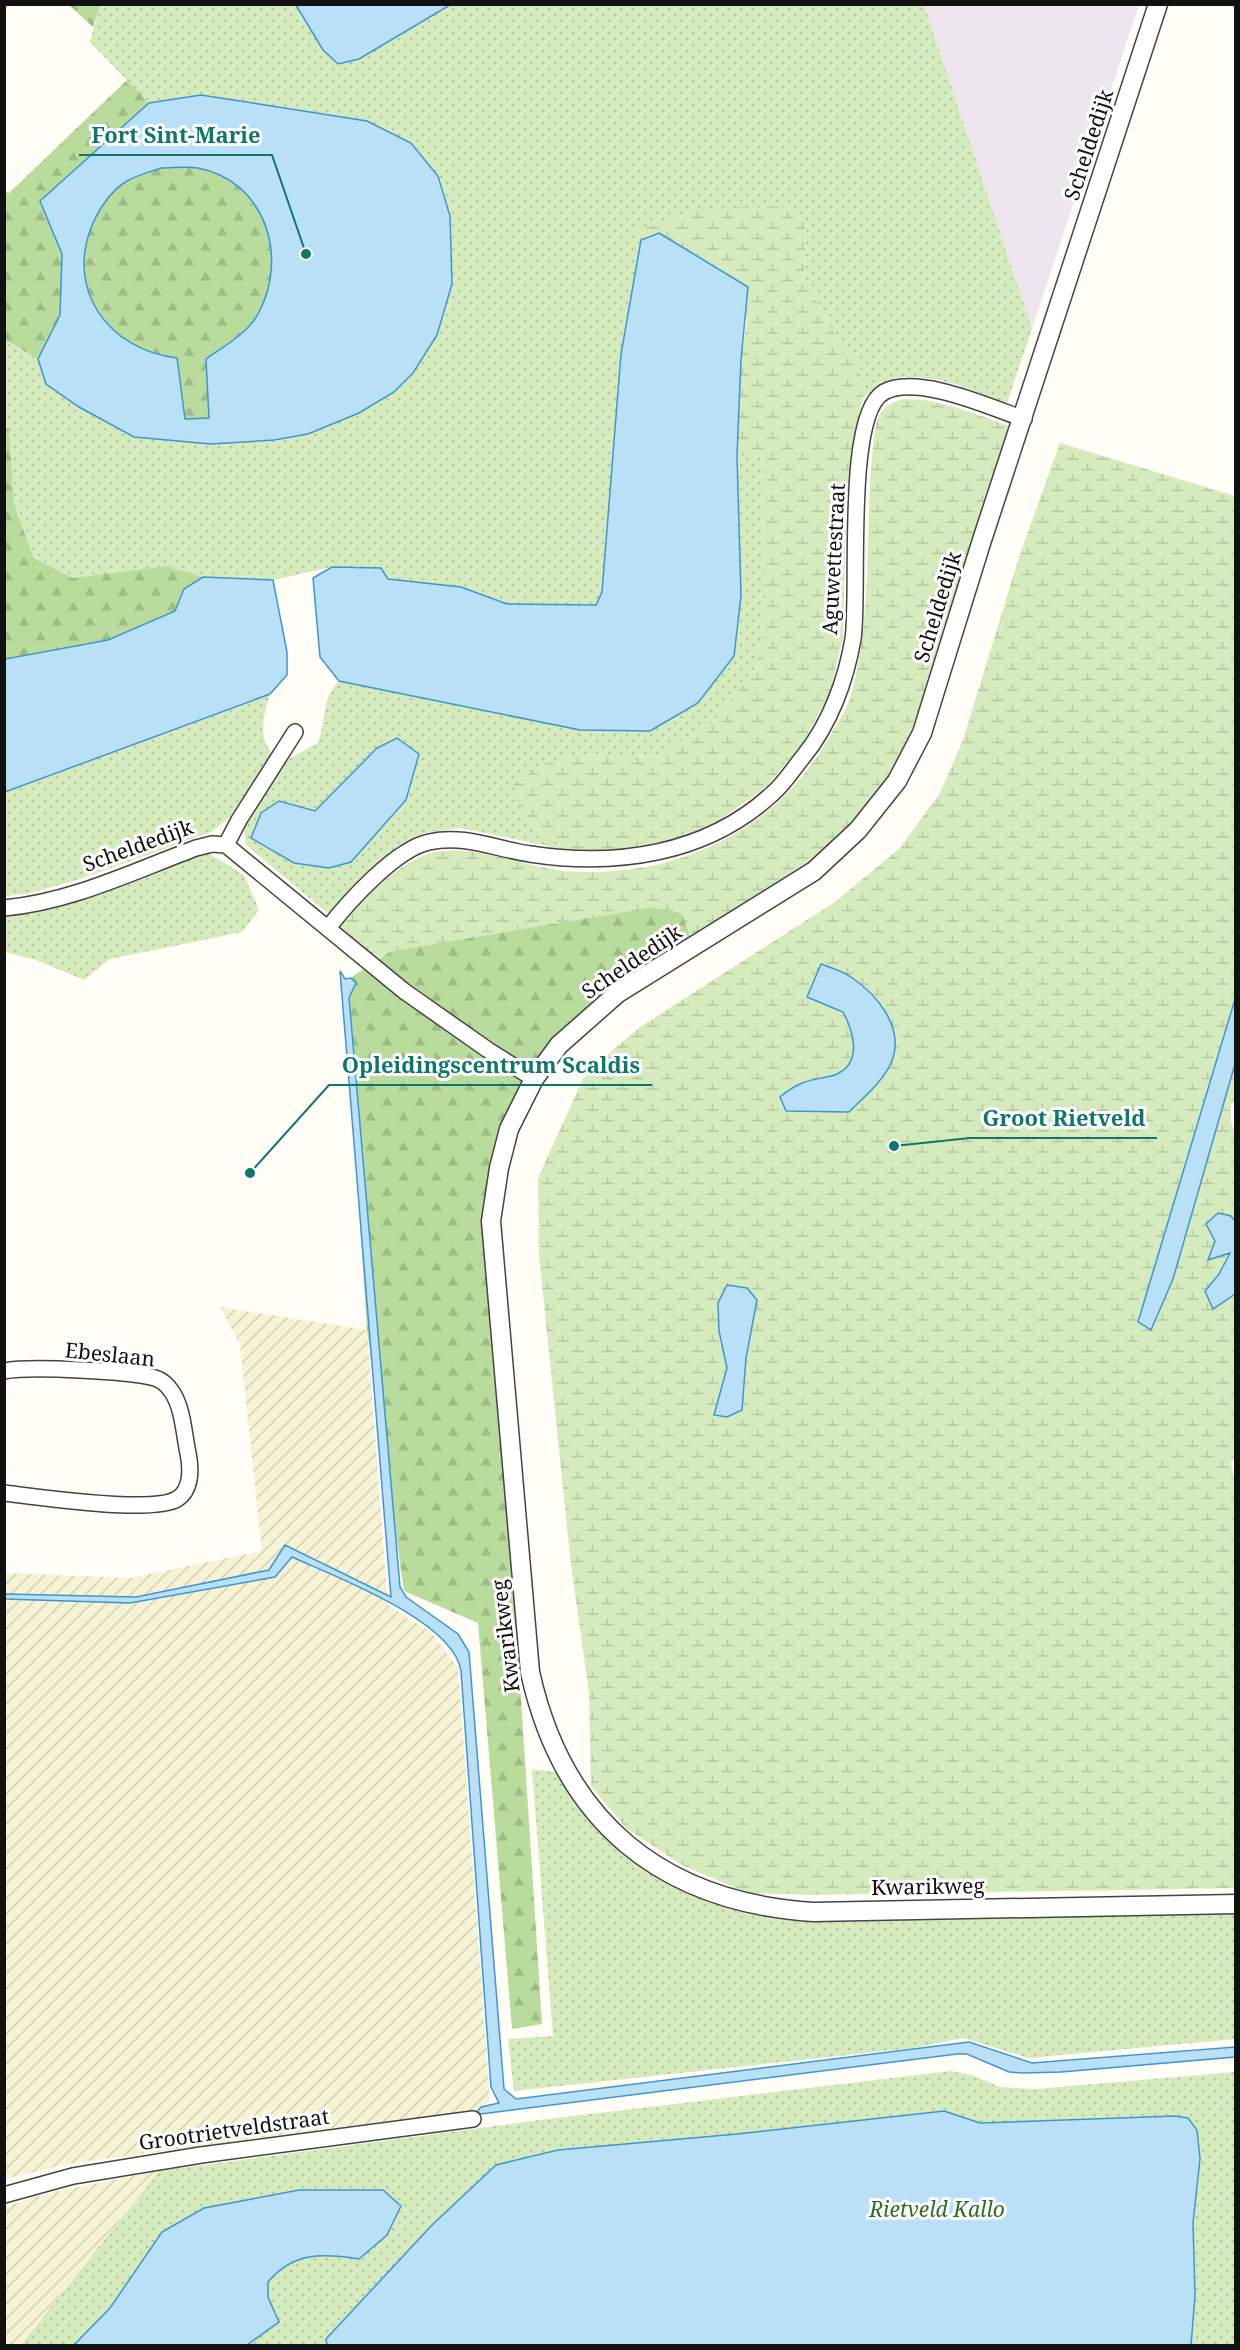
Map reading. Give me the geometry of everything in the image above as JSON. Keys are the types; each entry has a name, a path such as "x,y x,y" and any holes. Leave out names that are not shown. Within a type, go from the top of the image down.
{"street":[{"name":"Scheldedijk","path":"4,908 29,905 84,890 196,848 212,844 226,845 404,991 488,1050 538,1074 559,1046 618,993 814,871 858,830 897,781 922,733 982,540 1024,419 1158,4"},
{"name":"Aguwettestraat","path":"328,928 355,897 401,855 427,842 460,838 525,854 566,860 619,859 667,851 718,832 773,794 810,749 839,697 853,638 856,509 864,430 871,404 884,392 903,387 922,388 953,394 1024,419"},
{"path":"226,845 294,732"},
{"name":"Kwarikweg","path":"538,1074 509,1129 499,1168 491,1221 530,1672 538,1708 550,1740 581,1796 628,1846 668,1873 708,1893 773,1909 813,1912 1236,1904"},
{"name":"Ebeslaan","path":"4,1371 49,1370 156,1379 171,1390 177,1400 190,1472 184,1491 177,1499 151,1505 4,1493"},
{"name":"Grootrietveldstraat","path":"4,2195 73,2176 201,2155 472,2119"}],"shaded area":[{"path":"924,5 1139,5 1032,329"},
{"path":"220,1307 367,1330 388,1605 432,1633 458,1668 490,2100 477,2112 326,2129 67,2164 5,2179 5,1573 130,1578 262,1551 240,1345"},
{"path":"159,2171 20,2345 5,2345 5,2207 48,2193"}],"green space":[{"path":"100,4 296,5 323,50 359,59 450,5 924,5 1032,329 1007,403 961,386 928,378 912,377 895,378 880,383 863,399 860,366 839,343 804,277 806,222 638,230 641,240 621,354 602,592 596,605 507,604 461,587 388,579 332,567 273,580 203,577 166,566 73,578 34,558 14,505 9,430 5,428 4,340 38,359 46,384 79,407 134,437 211,444 274,440 308,434 359,413 452,284 450,216 438,176 367,121 201,95 149,103 90,42"},
{"path":"69,5 100,5 93,27"},
{"path":"127,80 149,103 40,201 62,254 60,315 38,359 5,340 4,192 9,193"},
{"path":"161,168 198,168 221,176 240,189 255,206 265,225 271,247 271,270 267,292 254,321 242,333 206,359 209,418 185,420 177,358 152,352 131,343 112,329 98,312 89,293 84,271 85,248 93,223 107,200 127,181"},
{"path":"788,207 806,222 804,277 839,343 860,366 863,399 853,438 846,509 843,637 830,693 802,744 766,787 714,824 665,842 618,850 567,850 522,818 513,784 546,763 577,754 656,756 715,721 757,666 766,597 761,457 737,456 741,360 747,320 659,233 641,240 637,230 706,208"},
{"path":"905,399 946,405 1012,427 915,730 894,768 869,804 825,852 794,876 691,938 682,913 652,907 391,951 378,959 338,925 394,873 431,853 446,850 479,853 564,871 605,872 645,867 683,857 719,843 752,823 782,798 809,768 841,717 850,698 863,630 876,423 886,406"},
{"path":"4,428 9,429 14,505 34,558 73,578 166,566 203,577 184,589 175,611 108,640 5,659"},
{"path":"1060,443 1235,496 1235,999 1138,1321 1151,1330 1173,1279 1235,1064 1235,1102 1231,1104 1231,1122 1235,1132 1235,1221 1231,1216 1229,1249 1224,1264 1205,1291 1213,1308 1235,1294 1236,1457 1231,1462 1236,1488 1235,1888 813,1895 747,1893 682,1865 626,1828 591,1786 589,1693 571,1565 539,1256 538,1178 583,1079 604,1058 640,1027 835,902 900,848 940,793 963,740 1020,554","holes":["851,976 867,992 849,1112 786,1111 780,1096 800,1084 837,1074 850,1062 854,1046 843,1012","757,1300 746,1358 742,1409 727,1417 715,1416 727,1368"]},
{"path":"737,456 761,456 766,597 757,666 715,721 656,756 577,754 522,818 567,850 460,828 424,833 397,846 330,915 246,845 244,828 255,807 289,759 318,743 327,701 339,681 383,689 741,596","holes":["377,748 329,868 294,863 251,838 279,801 315,811"]},
{"path":"270,694 263,733 273,754 231,816 211,832 80,879 27,894 5,896 4,792"},
{"path":"207,852 244,875 259,910 242,932 110,959 84,980 36,960 5,952 5,912"},
{"path":"652,907 682,913 691,938 605,995 556,1039 536,1064 517,1093 498,1137 489,1173 482,1220 516,1620 542,2024 512,2029 478,1623 404,1591 367,1330 344,982 391,951"},
{"path":"532,1769 557,1772 580,1806 606,1835 634,1860 665,1880 698,1896 734,1908 772,1916 813,1920 1235,1912 1235,2039 1029,2058 963,2038 913,2048 514,2091 508,2039 553,2036"},
{"name":"Rietveld Kallo","path":"951,2071 972,2075 1000,2087 1035,2089 1235,2072 1235,2345 20,2346 159,2171 540,2120"}],"water":[{"path":"296,5 450,5 359,59 338,64 323,50"},
{"path":"201,95 367,121 411,143 438,176 450,216 452,284 437,335 413,373 394,392 359,413 308,434 274,440 211,444 134,437 79,407 46,384 38,359 60,315 62,254 40,201 149,103","holes":["161,168 198,168 221,176 240,188 255,205 265,225 271,247 271,269 267,292 254,321 242,333 206,359 209,418 185,419 177,358 153,353 131,343 113,329 99,313 89,293 84,271 85,248 93,223 107,200 116,189 131,179"]},
{"path":"659,233 748,287 741,360 737,456 741,596 734,656 698,703 650,731 580,730 339,681 320,657 313,578 332,567 381,568 388,579 461,587 507,604 596,605 602,592 621,354 641,240"},
{"path":"203,577 273,580 287,652 287,675 270,694 5,792 5,659 108,640 175,611 184,589"},
{"path":"397,738 419,754 406,800 351,862 329,868 294,863 251,838 261,813 279,801 315,811 377,748"},
{"path":"821,964 848,975 878,1001 891,1022 895,1046 893,1058 880,1080 849,1112 786,1111 780,1097 805,1082 837,1074 845,1069 853,1054 854,1046 850,1028 843,1012 807,997"},
{"path":"340,971 345,979 351,978 356,983 349,998 400,1587 406,1597 458,1634 469,1652 504,2089 516,2099 969,2042 1032,2063 1235,2047 1235,2057 1061,2072 1023,2073 1009,2072 967,2054 957,2054 481,2114 477,2112 481,2107 499,2103 491,2087 461,1671 454,1653 438,1635 416,1618 390,1603 292,1557 275,1577 130,1603 5,1599 5,1594 136,1597 269,1570 285,1545 391,1597"},
{"path":"1235,999 1235,1064 1173,1279 1151,1330 1138,1322"},
{"path":"1218,1213 1231,1216 1235,1221 1235,1294 1213,1309 1205,1291 1219,1274 1230,1253 1208,1260 1215,1241 1206,1224"},
{"path":"727,1285 747,1288 757,1300 746,1358 742,1410 727,1417 714,1415 727,1368 719,1331 718,1303"},
{"name":"Rietveld Kallo","path":"944,2111 980,2123 1175,2116 1188,2118 1197,2130 1200,2159 1193,2223 1195,2296 1191,2345 327,2345 326,2339 432,2225 496,2165 558,2150 737,2134"},
{"path":"299,2190 383,2190 401,2206 387,2235 359,2259 333,2256 309,2257 298,2260 278,2272 268,2282 268,2297 279,2322 247,2345 74,2345 110,2308 162,2232 204,2208"}],"place":[{"name":"Fort Sint-Marie","path":"306,254"},
{"name":"Groot Rietveld","path":"894,1146"},
{"name":"Opleidingscentrum Scaldis","path":"250,1173"}]}
